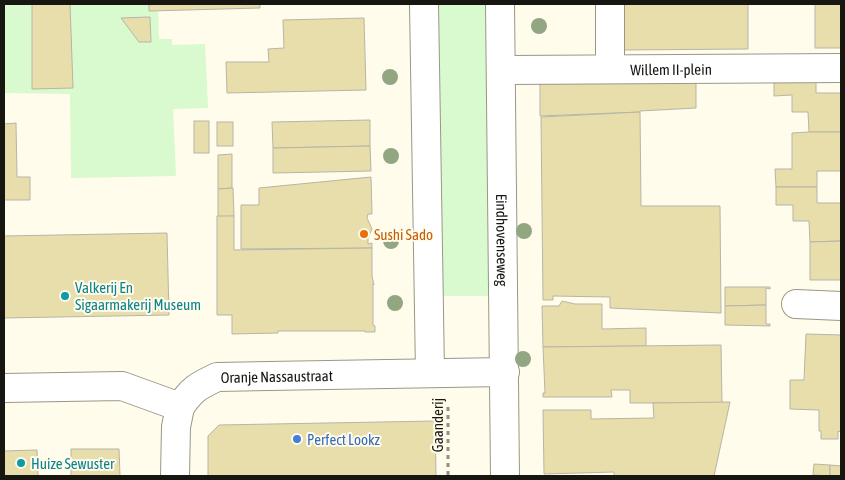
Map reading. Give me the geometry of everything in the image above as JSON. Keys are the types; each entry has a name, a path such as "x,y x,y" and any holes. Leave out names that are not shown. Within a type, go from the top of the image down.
{"street":[{"path":"424,4 439,373"},
{"name":"Eindhovenseweg","path":"500,4 505,476"},
{"path":"610,4 610,69"},
{"name":"Willem II-plein","path":"501,70 841,68"},
{"path":"796,304 841,306"},
{"name":"Oranje Nassaustraat","path":"180,408 187,396 199,385 217,377 505,372"},
{"path":"4,388 122,386 180,408 176,427 175,476"}],"path":[{"name":"Gaanderij","path":"439,373 448,476"}],"green space":[{"path":"4,4 158,4 159,39 172,39 172,45 205,44 208,108 173,109 176,176 71,178 70,94 4,93"},
{"path":"438,4 490,4 493,296 441,296"}],"building":[{"path":"32,4 70,4 73,88 32,89"},
{"path":"149,4 260,4 260,8 149,11"},
{"path":"622,4 748,4 748,49 622,50"},
{"path":"815,4 841,4 841,48 815,48"},
{"path":"150,17 151,42 139,42 121,18"},
{"path":"364,18 366,90 227,93 226,62 269,62 268,49 284,48 283,20"},
{"path":"774,76 816,76 816,93 841,93 841,132 809,132 808,112 792,112 792,95 774,96"},
{"path":"696,77 696,108 540,116 540,78"},
{"path":"640,112 641,206 720,206 721,313 610,308 610,297 553,296 553,300 543,300 541,117"},
{"path":"370,120 370,146 273,148 272,122"},
{"path":"194,121 209,121 209,153 194,153"},
{"path":"217,122 233,122 233,146 217,146"},
{"path":"16,123 17,177 30,177 30,200 4,200 4,124"},
{"path":"841,132 841,171 817,171 817,187 776,187 775,169 792,169 792,133"},
{"path":"370,146 371,171 273,173 273,148"},
{"path":"232,154 232,188 218,189 218,155"},
{"path":"371,177 372,214 368,214 367,218 372,229 368,238 368,244 372,243 372,248 241,249 241,205 259,205 259,188"},
{"path":"776,187 817,187 817,203 841,203 841,241 810,242 809,221 793,221 793,205 776,205"},
{"path":"233,188 234,216 218,217 218,189"},
{"path":"217,216 234,216 234,250 372,248 372,276 374,285 373,325 375,326 375,332 278,331 278,333 232,334 232,315 217,315"},
{"path":"167,233 169,315 4,318 4,236"},
{"path":"841,241 841,280 810,280 810,242"},
{"path":"725,287 770,287 770,289 766,288 766,305 725,306"},
{"path":"562,301 575,304 602,304 602,329 646,328 646,346 543,347 542,306 559,306"},
{"path":"766,305 766,324 770,324 770,326 725,325 725,306"},
{"path":"806,334 841,335 841,432 838,431 838,439 821,439 819,410 790,409 790,380 804,380"},
{"path":"721,345 722,403 630,403 630,390 611,390 612,397 543,397 543,393 545,393 543,347"},
{"path":"730,402 714,476 614,476 614,472 544,474 543,410 591,410 591,419 654,418 653,403"},
{"path":"435,421 436,476 208,476 208,436 219,425"},
{"path":"71,449 119,449 120,476 71,476"},
{"name":"Huize Sewuster","path":"37,450 38,476 4,476 4,451"},
{"path":"814,464 830,465 830,476 813,475"},
{"path":"830,465 841,466 841,476 830,476"}],"place":[{"name":"Sushi Sado","path":"364,234"},
{"name":"Valkerij En Sigaarmakerij Museum","path":"65,296"},
{"name":"Perfect Lookz","path":"297,439"},
{"name":"Huize Sewuster","path":"21,463"}]}
